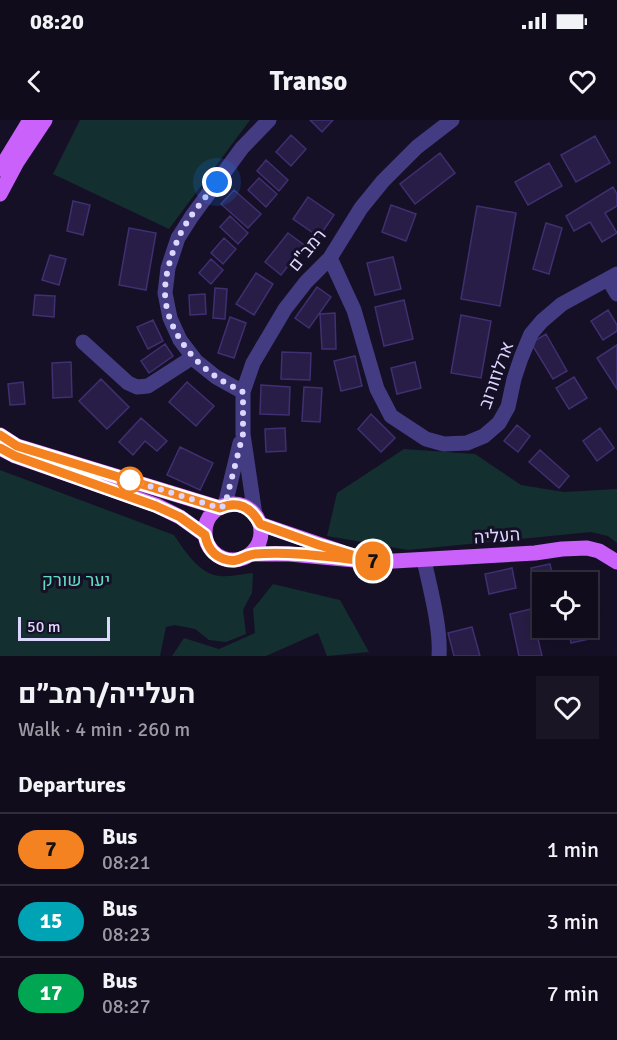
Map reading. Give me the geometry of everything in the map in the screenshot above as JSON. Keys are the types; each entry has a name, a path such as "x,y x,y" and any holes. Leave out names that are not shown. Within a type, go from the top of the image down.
{"main road":[{"path":"0,169 30,120"},
{"path":"0,194 17,162 45,120"},
{"path":"0,435 17,446 222,507"},
{"path":"0,448 15,456 156,506 180,517 205,535"},
{"path":"233,504 249,509 257,519 261,532 260,540 251,554 235,561 218,557 211,551 205,535 205,527 213,513 233,504"},
{"name":"העליה","path":"257,519 319,545 376,562"},
{"name":"העליה","path":"251,554 289,554 376,562 587,548 599,550 617,562"}],"street":[{"path":"243,392 216,377 196,361 180,340 170,318 165,293 168,268 178,238 242,148 269,120"},
{"name":"רמב\"ם","path":"257,519 243,434 243,392 253,363 285,309 306,282 330,258 361,208 383,181 417,147 452,120"},
{"name":"ארלוזורוב","path":"330,258 354,310 377,389 391,416 426,439 444,444 467,442 484,436 499,423 508,407 514,379 531,334 562,304 613,277"},
{"path":"613,277 617,294"},
{"path":"83,342 128,383 137,387 148,386 193,357"},
{"name":"רמב\"ם","path":"222,507 243,434"},
{"path":"424,560 435,614 439,656"}],"green space":[{"path":"80,120 250,120 169,229 53,174"},
{"path":"404,449 475,454 521,485 564,492 617,489 617,543 608,536 591,532 408,550 327,536 337,493"},
{"name":"יער שורק","path":"0,470 174,535 193,561 213,575 253,573 252,593 243,610 246,634 226,642 209,640 195,629 175,625 166,627 160,656 0,656"},
{"path":"273,584 340,600 369,652 327,656 318,633 266,656 172,656 184,638 219,649 255,633 253,609"}],"building":[{"path":"310,120 333,120 322,132"},
{"path":"291,135 306,149 291,166 276,152"},
{"path":"595,136 610,163 576,182 561,155"},
{"path":"440,153 455,173 415,204 400,184"},
{"path":"266,160 288,180 279,191 257,171"},
{"path":"549,163 562,186 528,205 515,182"},
{"path":"259,178 277,194 266,207 248,190"},
{"path":"613,187 617,194 617,206 605,213 617,233 602,242 590,222 574,231 566,216"},
{"path":"234,190 261,214 248,228 221,204"},
{"path":"308,197 334,215 319,237 293,219"},
{"path":"73,201 90,205 83,235 67,231"},
{"path":"391,205 416,214 406,241 382,232"},
{"path":"477,206 516,213 500,306 461,299"},
{"path":"230,216 248,233 238,244 220,227"},
{"path":"546,223 562,228 549,274 533,269"},
{"path":"129,228 156,233 146,290 119,285"},
{"path":"288,233 304,245 281,275 265,262"},
{"path":"224,238 236,249 223,264 211,253"},
{"path":"50,255 66,259 59,285 42,280"},
{"path":"393,257 401,289 375,295 367,263"},
{"path":"211,259 223,270 211,284 199,273"},
{"path":"256,273 273,284 254,315 236,304"},
{"path":"317,287 331,297 309,328 295,318"},
{"path":"215,288 227,289 225,319 213,318"},
{"path":"205,294 206,314 190,315 189,295"},
{"path":"35,295 55,296 54,317 33,315"},
{"path":"404,300 413,339 384,346 375,307"},
{"path":"608,310 617,325 617,331 603,340 591,321"},
{"path":"335,313 336,349 322,349 320,314"},
{"path":"461,315 491,321 481,378 451,373"},
{"path":"230,317 246,323 234,358 218,353"},
{"path":"153,320 163,341 148,349 137,327"},
{"path":"546,334 567,371 553,379 531,343"},
{"path":"165,344 173,356 149,373 141,361"},
{"path":"617,345 617,389 597,358"},
{"path":"282,352 311,353 310,380 281,379"},
{"path":"355,356 362,386 341,391 334,361"},
{"path":"71,362 72,397 53,398 52,363"},
{"path":"415,362 421,388 397,394 391,368"},
{"path":"574,377 587,398 569,409 556,388"},
{"path":"101,379 129,407 107,429 79,401"},
{"path":"23,382 25,404 10,405 8,384"},
{"path":"187,382 214,406 196,426 169,402"},
{"path":"261,385 290,387 289,415 260,414"},
{"path":"304,387 322,388 320,422 302,421"},
{"path":"371,414 395,438 381,452 358,429"},
{"path":"141,418 167,441 157,451 145,441 133,455 119,442"},
{"path":"517,425 530,436 518,452 504,441"},
{"path":"285,428 286,451 266,452 265,429"},
{"path":"600,428 614,448 597,461 583,441"},
{"path":"180,447 213,463 200,490 167,475"},
{"path":"540,450 569,476 559,488 529,462"},
{"path":"550,564 552,572 532,573 531,568"},
{"path":"512,568 516,588 489,594 485,574"},
{"path":"531,609 532,638 538,638 542,656 519,656 510,614"},
{"path":"472,627 480,656 454,656 448,633"},
{"path":"570,638 594,638 571,643"}],"bus line":[{"name":"7","path":"0,435 17,446 162,491 220,508 233,504 242,506 255,515 260,524 376,562 289,554 251,554 235,561 226,560 211,551 205,535 180,517 156,506 15,456 0,448"}],"route":[{"path":"130,480 220,508 225,505 243,434 243,392 216,377 196,361 180,340 170,318 165,293 168,268 178,238 217,182"}]}
